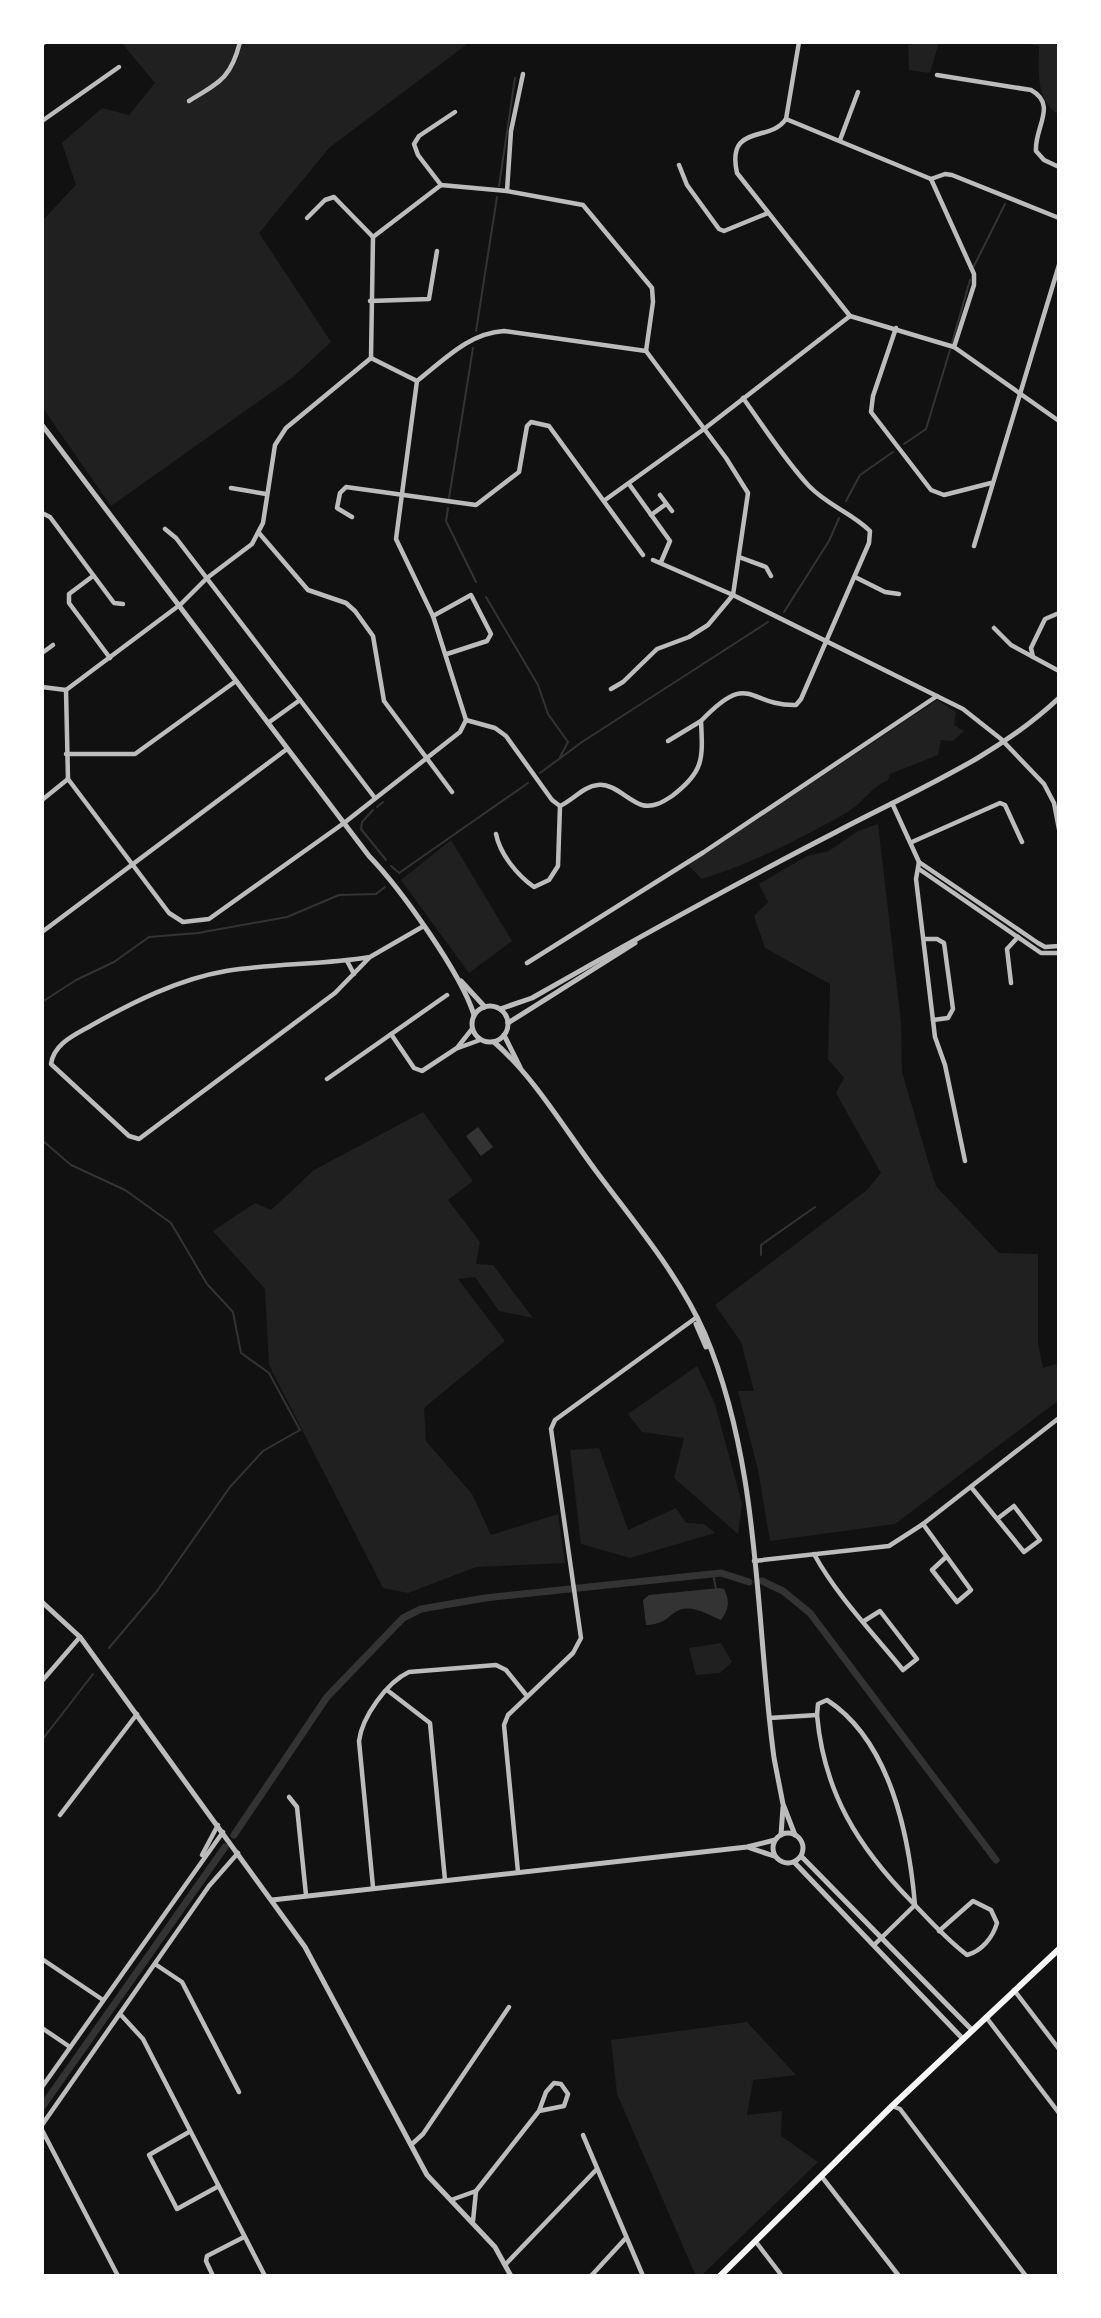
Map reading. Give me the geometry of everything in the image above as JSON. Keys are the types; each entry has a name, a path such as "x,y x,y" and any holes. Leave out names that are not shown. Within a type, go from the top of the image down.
{"main road":[{"path":"720,2276 892,2106 1059,1949"}],"street":[{"path":"189,101 225,79 234,68 240,42"},
{"path":"799,42 786,119 778,127 748,136 736,152 735,164 740,179 850,316 954,347 1059,421"},
{"path":"42,121 119,67"},
{"path":"507,191 511,131 523,74"},
{"path":"937,75 1031,90 1038,94 1045,103 1045,111 1037,151 1044,160 1059,167"},
{"path":"840,140 858,92"},
{"path":"442,185 418,155 414,144 419,136 455,112"},
{"path":"786,119 932,179 974,274 974,285 954,347"},
{"path":"679,165 687,185 719,229 724,231 768,214"},
{"path":"932,179 945,174 952,175 1059,218"},
{"path":"373,237 442,185 507,191 589,209 652,288 653,302 646,351 748,493 733,595 708,625 649,654 623,682 611,689"},
{"path":"307,218 325,200 334,197 373,237 371,358"},
{"path":"370,301 429,299 437,251"},
{"path":"974,546 1018,392 1059,265"},
{"path":"605,500 704,429 850,316"},
{"path":"896,328 873,396 871,412 932,490 944,495 991,483"},
{"path":"66,691 68,779 175,919 183,922 209,919 344,823 460,732 466,720 433,616 396,539 417,381 470,340 488,332 504,331 646,351"},
{"path":"371,358 417,381"},
{"path":"42,687 66,691 179,606 208,578 252,544 260,533 275,445 286,428 371,358"},
{"path":"668,741 701,721 713,708 737,693 752,692 786,705 796,705 807,688 869,543 870,531 859,521 832,507 808,485 743,398"},
{"path":"352,517 337,509 340,493 346,487 479,503 519,472 527,426 531,422 549,426 643,555"},
{"path":"42,425 287,749 388,875 446,962 485,1007 500,1010 532,998 624,945 641,939"},
{"path":"629,484 670,541 662,562"},
{"path":"231,488 267,494"},
{"path":"660,495 672,511"},
{"path":"651,515 666,503"},
{"path":"42,513 50,517 114,603 123,604"},
{"path":"165,529 176,538 208,578 375,798"},
{"path":"260,533 308,590 346,603 355,611 376,646 378,676 384,701 452,792"},
{"path":"739,556 766,567 771,576"},
{"path":"653,560 733,595 826,643 937,695 980,721 1044,784 1054,803 1059,829"},
{"path":"93,576 69,594 69,603 110,658"},
{"path":"855,577 885,592 899,594"},
{"path":"433,616 471,594 488,621 491,634 487,641 447,654"},
{"path":"1033,658 1031,648 1045,619 1059,613"},
{"path":"994,628 1011,645 1059,671"},
{"path":"42,653 53,645"},
{"path":"66,754 135,754 236,681"},
{"path":"527,963 704,852 937,695"},
{"path":"525,1076 505,1035 508,1023 641,939 1005,743 1059,698"},
{"path":"268,723 300,700"},
{"path":"466,720 495,727 506,736 552,800 560,806"},
{"path":"560,806 589,787 600,784 646,806 666,800 692,780 699,768 702,750 701,721"},
{"path":"42,932 287,749"},
{"path":"42,800 68,779"},
{"path":"892,803 919,862 916,879 935,1037 945,1065 965,1161"},
{"path":"912,842 1000,803 1006,805 1022,842"},
{"path":"496,834 498,845 524,880 534,887 541,885 558,866 560,806"},
{"path":"919,862 1041,953 1059,953"},
{"path":"919,869 1045,947 1059,946"},
{"path":"370,957 223,971 177,984 109,1015 64,1041 52,1055 51,1064 129,1136 139,1139 335,993 370,957 422,927"},
{"path":"1011,983 1007,949 1018,937"},
{"path":"924,939 937,939 944,943 953,1009 948,1018 933,1020"},
{"path":"347,961 354,974"},
{"path":"446,962 474,1015 472,1029 457,1048"},
{"path":"327,1079 447,995"},
{"path":"474,1015 485,1007"},
{"path":"500,1010 508,1023"},
{"path":"472,1029 480,1040"},
{"path":"391,1034 408,1061 420,1071 457,1048 480,1040 494,1042 525,1076 648,1241 695,1318 716,1368 734,1424 744,1475 769,1718 783,1804 795,1835 803,1846 801,1856 794,1862 784,1863 747,1847"},
{"path":"494,1042 505,1035"},
{"path":"518,1872 504,1725 508,1715 578,1647 581,1638 551,1429 555,1420 695,1318"},
{"path":"753,1561 889,1546 923,1524 1057,1420 1059,1427"},
{"path":"971,1487 997,1519 1024,1552 1040,1540 1014,1506 997,1519"},
{"path":"923,1524 971,1590 957,1602 932,1570 946,1557"},
{"path":"814,1554 864,1622 903,1670 917,1659 880,1611 864,1622"},
{"path":"42,1602 80,1637 239,1852 305,1947 427,2175 495,2247 511,2276"},
{"path":"42,1681 80,1637"},
{"path":"373,1887 359,1741 361,1729 387,1690 399,1677 409,1672 496,1665 506,1670 527,1696"},
{"path":"387,1690 429,1723 446,1880"},
{"path":"915,1905 906,1831 887,1780 864,1737 835,1705 827,1700 818,1704 817,1715 832,1788 870,1857 939,1931 967,1955 986,1943 997,1923 990,1910 973,1901 939,1931"},
{"path":"60,1815 136,1714"},
{"path":"769,1718 817,1715"},
{"path":"289,1797 297,1807 306,1895"},
{"path":"272,1900 747,1847 775,1840 780,1835 783,1804"},
{"path":"199,1863 218,1825"},
{"path":"42,2087 223,1832"},
{"path":"780,1835 795,1835"},
{"path":"775,1840 775,1857"},
{"path":"42,2125 209,1886 239,1852"},
{"path":"801,1856 972,2030"},
{"path":"794,1862 963,2039"},
{"path":"874,1945 915,1905"},
{"path":"42,1959 103,2000"},
{"path":"155,1964 182,1982 239,2092"},
{"path":"1014,1990 1059,2049"},
{"path":"411,2145 424,2134 509,2007"},
{"path":"121,2015 143,2039 265,2276"},
{"path":"986,2017 1059,2113"},
{"path":"42,2028 70,2048"},
{"path":"451,2200 476,2191 539,2111 550,2087 554,2083 561,2084 568,2094 565,2106 539,2111"},
{"path":"892,2106 900,2109 1026,2276"},
{"path":"42,2130 118,2276"},
{"path":"189,2132 149,2155 177,2209 217,2187"},
{"path":"583,2135 643,2276"},
{"path":"505,2265 596,2170"},
{"path":"822,2177 899,2276"},
{"path":"473,2221 476,2191"},
{"path":"213,2276 205,2261 207,2256 244,2237"},
{"path":"591,2276 625,2239"},
{"path":"756,2242 782,2276"}],"shaded area":[{"path":"121,42 470,42 329,148 259,233 331,342 293,377 111,506 42,407 42,221 76,185 62,143 102,108 129,115 155,83"},
{"path":"908,42 939,42 930,73 909,70"},
{"path":"1018,42 1059,42 1059,115 1051,109 1042,93 1039,46"},
{"path":"937,700 956,712 954,725 964,731 953,741 941,740 938,755 890,774 888,780 846,813 758,858 702,879 688,865"},
{"path":"878,824 901,1022 902,1072 928,1161 936,1186 999,1253 1038,1254 1038,1344 1043,1368 1059,1363 1059,1400 895,1524 770,1541 758,1470 738,1391 754,1391 741,1342 715,1305 867,1190 881,1173 836,1093 844,1078 828,1059 830,984 765,948 754,916 768,902 759,884 807,856 829,851 858,831"},
{"path":"451,840 512,941 469,973 401,880"},
{"path":"423,1112 473,1181 448,1200 480,1242 476,1264 493,1265 533,1318 499,1311 475,1277 458,1279 505,1341 424,1408 426,1441 472,1494 491,1535 558,1514 565,1563 476,1567 408,1593 383,1588 269,1365 265,1289 213,1231 255,1203 271,1210 314,1170"},
{"path":"478,1127 493,1147 481,1156 466,1136"},
{"path":"697,1366 715,1404 742,1504 738,1534 674,1478 684,1438 642,1432 628,1414"},
{"path":"599,1448 628,1530 676,1508 686,1523 704,1524 715,1533 630,1558 581,1544 570,1450"},
{"path":"724,1589 728,1601 721,1620 702,1611 687,1608 677,1611 664,1621 646,1625 643,1600 649,1595"},
{"path":"721,1643 732,1662 720,1673 696,1675 689,1648"},
{"path":"747,2022 796,2075 753,2080 747,2115 782,2111 781,2136 818,2162 701,2276 696,2276 617,2094 611,2040"}],"waterway":[{"path":"499,186 515,78"},
{"path":"476,331 497,197"},
{"path":"974,266 1005,204"},
{"path":"952,343 970,280"},
{"path":"449,498 473,348"},
{"path":"904,444 926,429 950,350"},
{"path":"846,501 860,475 893,452"},
{"path":"448,508 446,521 476,582"},
{"path":"784,612 829,541 839,518"},
{"path":"486,597 538,685 548,714 568,742 560,757"},
{"path":"540,773 582,742 768,622"},
{"path":"391,866 399,873 528,783"},
{"path":"377,807 383,802"},
{"path":"373,810 362,822 361,829 386,860"},
{"path":"42,1002 76,980 114,962 149,937 198,933 287,917 339,895 376,894 385,887"},
{"path":"42,1140 71,1165 125,1190 171,1223 207,1284 233,1312 241,1353 269,1373 300,1430 263,1451 230,1487 157,1591 109,1648"},
{"path":"761,1255 761,1245 815,1207"},
{"path":"234,1835 327,1697 403,1618 421,1609 485,1598 721,1573 749,1582"},
{"path":"713,1574 716,1589"},
{"path":"762,1581 783,1591 810,1613 996,1860"},
{"path":"42,1740 93,1674"},
{"path":"42,2107 225,1847"}]}
